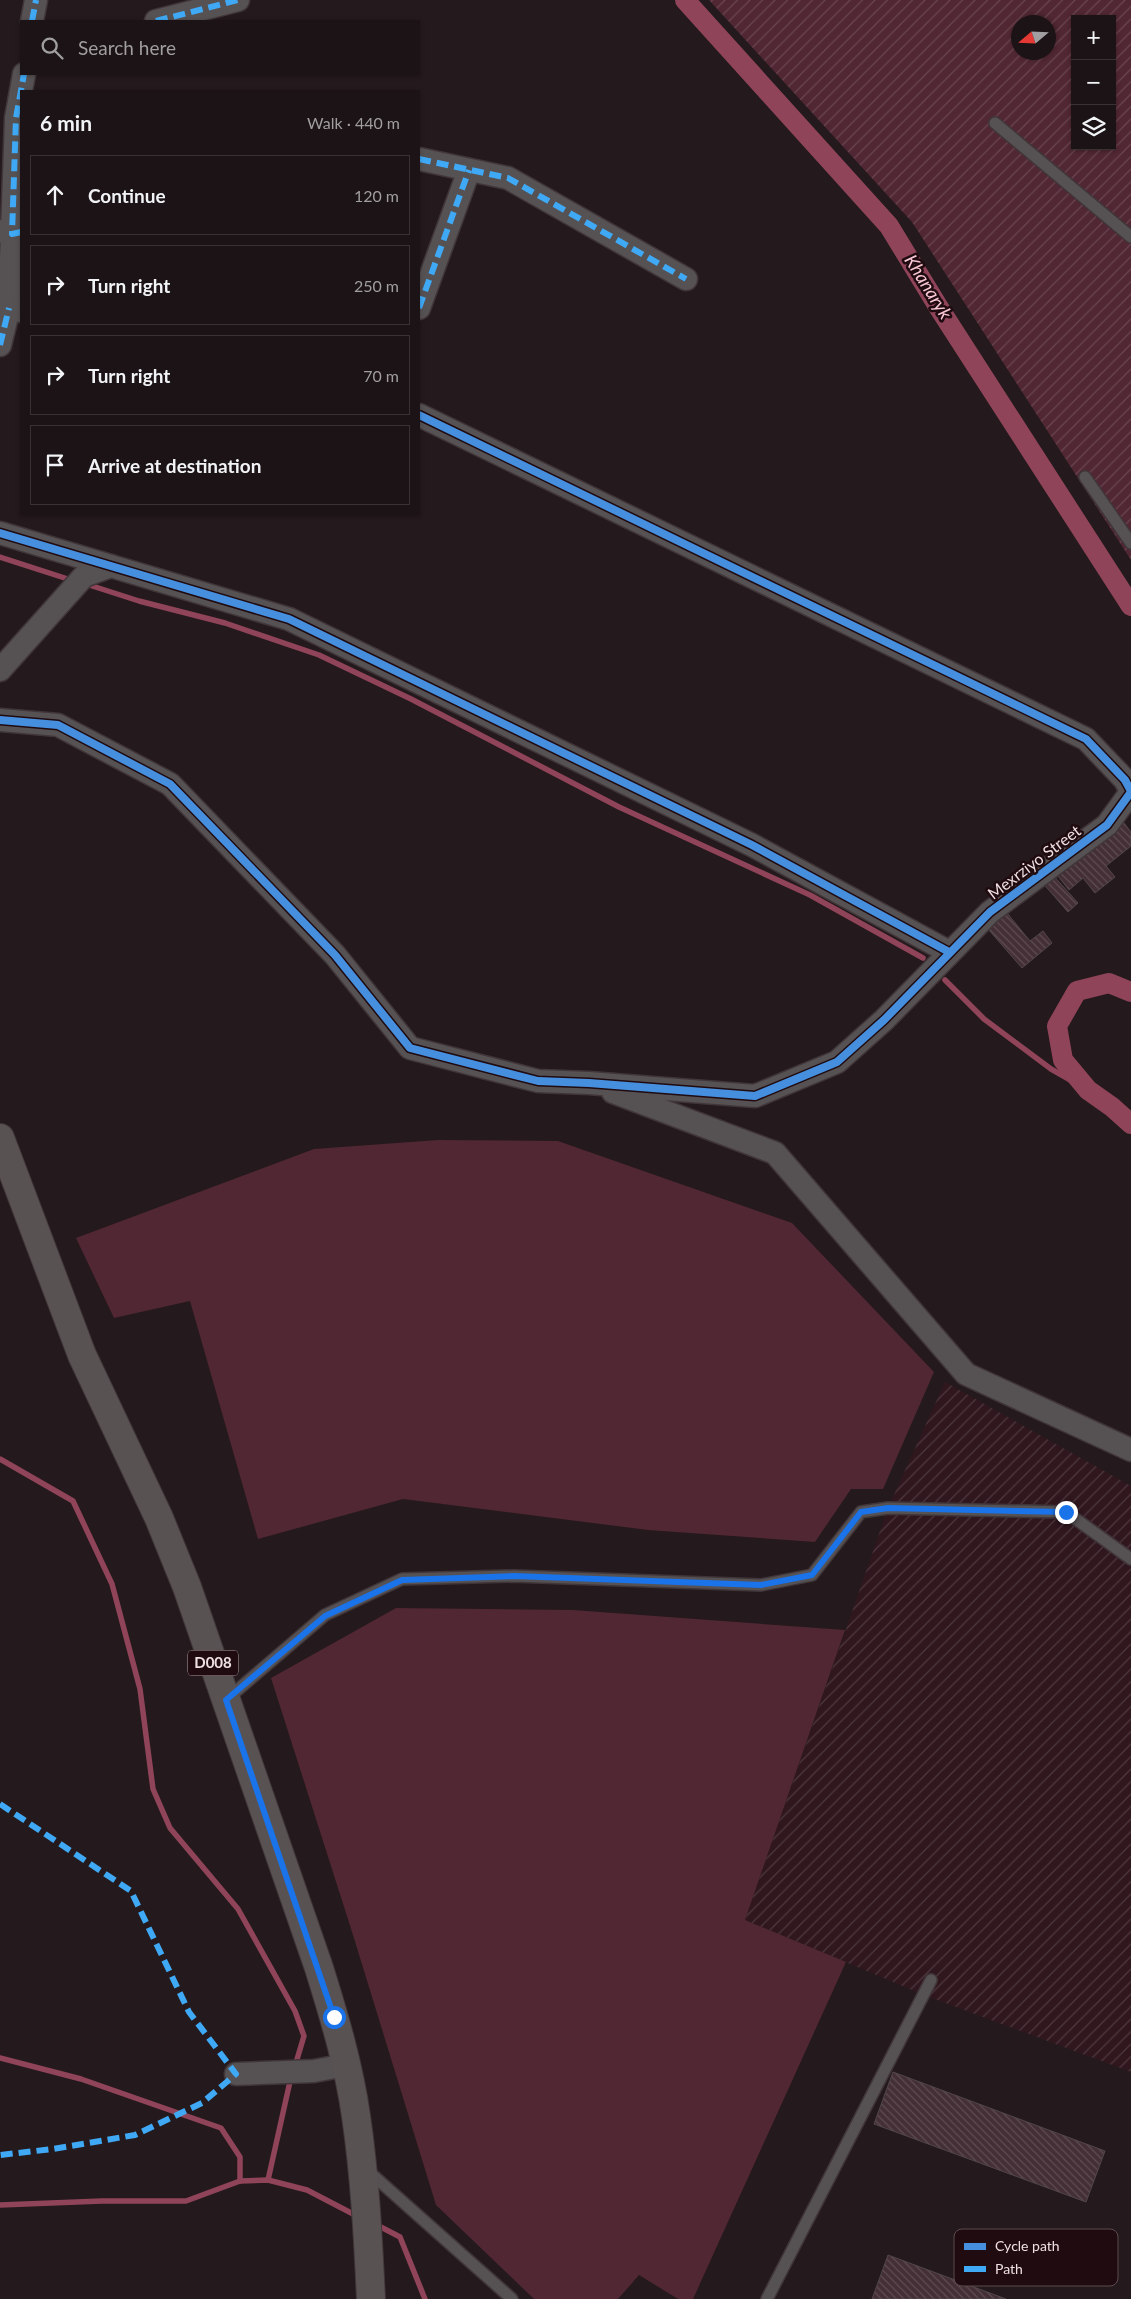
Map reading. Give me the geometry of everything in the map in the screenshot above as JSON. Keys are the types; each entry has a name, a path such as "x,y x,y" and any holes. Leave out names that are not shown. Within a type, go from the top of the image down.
{"main road":[{"name":"D008","path":"0,1138 82,1355 159,1518 187,1587 319,1968 346,2065 356,2115 367,2219 370,2299"}],"street":[{"path":"32,20 36,0"},
{"path":"160,20 238,0"},
{"path":"21,90 24,75"},
{"path":"0,345 15,310 11,232 16,118 20,96"},
{"path":"420,159 508,178 686,279"},
{"path":"420,305 469,170"},
{"path":"420,415 1086,739 1125,780 1131,791"},
{"path":"0,533 289,619 752,845 949,952"},
{"path":"0,670 77,584 111,566"},
{"name":"Mexrziyo Street","path":"0,720 58,725 170,784 335,955 410,1048 538,1081 589,1083 756,1096 838,1062 884,1020 990,912 1107,825 1131,791"},
{"path":"589,1083 775,1152 966,1374 1131,1450"},
{"path":"243,2074 314,2071 346,2065"}],"lane":[{"path":"995,123 1131,237"},
{"path":"1085,477 1131,543"},
{"path":"226,1700 325,1616 402,1580 514,1576 761,1585 812,1575 861,1512 888,1508 1066,1512 1131,1559"},
{"path":"767,2299 932,1980"},
{"path":"362,2166 512,2299"}],"shaded area":[{"path":"709,0 1131,0 1131,560 912,222"},
{"path":"438,1140 558,1141 792,1223 934,1372 883,1489 851,1489 815,1542 648,1530 403,1499 258,1539 190,1301 114,1318 76,1238 314,1149"},
{"path":"945,1382 1131,1486 1131,2072 924,1995 745,1920 888,1508"},
{"path":"396,1608 573,1610 845,1630 745,1920 846,1962 693,2299 678,2299 639,2275 618,2299 534,2299 436,2205 271,1678"}],"building":[{"path":"1120,818 1131,832 1131,846 1106,866 1115,877 1095,893 1083,878 1069,890 1054,871"},
{"path":"1051,873 1078,903 1068,912 1041,881"},
{"path":"1007,913 1030,941 1043,931 1052,943 1022,968 988,929"},
{"path":"893,2072 1105,2151 1086,2202 874,2124"},
{"path":"888,2255 954,2280 954,2286 971,2286 1006,2299 872,2299"}],"waterway":[{"name":"Khanaryk","path":"685,0 889,226 939,308 1131,606"},
{"path":"0,557 74,581"},
{"path":"83,583 139,601 225,623 319,655 411,699 619,807 810,895 923,958"},
{"path":"945,980 984,1019 1051,1069 1088,1090"},
{"name":"Khanaryk","path":"1131,992 1109,983 1077,991 1057,1026 1063,1060 1088,1090 1112,1107 1131,1124"},
{"path":"0,1459 73,1501 112,1584 140,1689 153,1789 170,1828 238,1909 295,2011 304,2036 295,2066"},
{"path":"0,2058 81,2079 221,2128 240,2157 240,2181"},
{"path":"268,2180 291,2077"},
{"path":"0,2205 102,2201 186,2201 240,2181 268,2180 307,2190 357,2216"},
{"path":"375,2224 400,2237 425,2299"}],"marked path":[{"path":"32,20 36,0"},
{"path":"160,20 238,0"},
{"path":"21,90 24,75"},
{"path":"20,96 16,118 12,234 20,232"},
{"path":"420,159 508,178 686,279"},
{"path":"420,305 469,170"},
{"path":"0,345 9,308"},
{"path":"0,1804 131,1891 189,2012 236,2074 202,2103 135,2135 53,2149 0,2155"}],"cycle path":[{"path":"420,415 1086,739 1125,780 1131,791"},
{"path":"0,533 289,619 752,845 949,952"},
{"path":"0,720 58,725 170,784 335,955 410,1048 538,1081 589,1083 755,1096 837,1062 884,1020 990,912 1107,825 1131,792"}],"route":[{"path":"334,2017 319,1968 226,1700 325,1616 402,1580 514,1576 761,1585 812,1575 861,1512 888,1508 1066,1512"}]}
